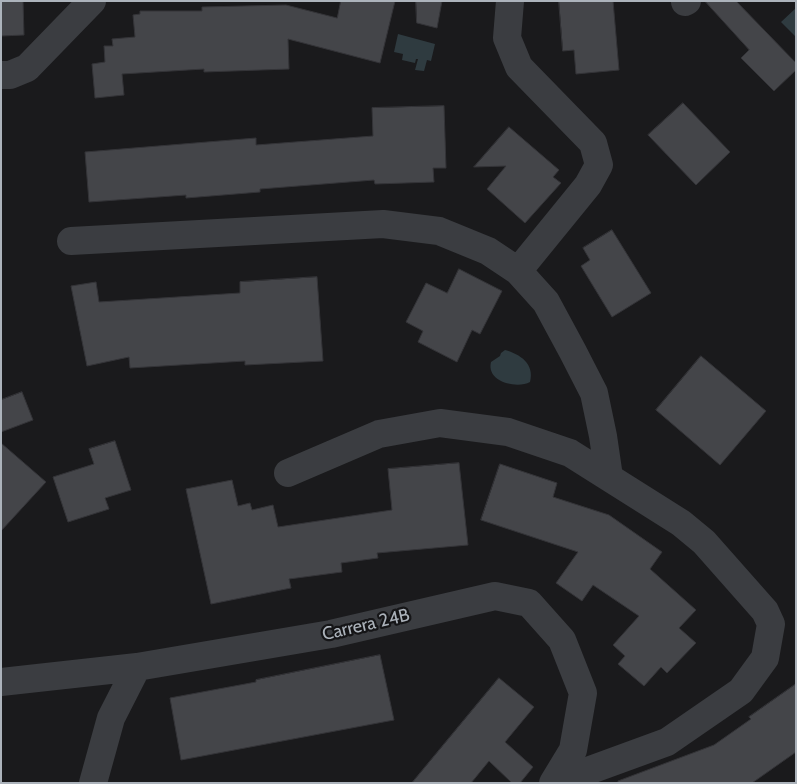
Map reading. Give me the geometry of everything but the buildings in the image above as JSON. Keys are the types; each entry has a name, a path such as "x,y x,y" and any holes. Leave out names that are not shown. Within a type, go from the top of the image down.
{"street":[{"path":"1,75 10,75 26,68 92,1"},
{"path":"510,1 507,38 519,67 592,143 600,165 588,185 518,271"},
{"path":"71,242 383,224 439,230 488,251 518,271 546,302 594,393 609,477"},
{"path":"288,473 379,434 440,422 508,432 570,453 609,477"},
{"name":"Carrera 24B","path":"554,783 667,742 741,691 765,658 771,624 765,611 704,542 680,523 609,477"},
{"name":"Carrera 24B","path":"1,682 137,667 331,634 495,596 529,603 562,640 584,693 573,750 554,783"},
{"path":"93,783 111,718 137,667"}],"shaded area":[{"path":"796,8 796,37 781,22"},
{"path":"398,34 435,44 431,61 427,60 424,71 415,70 418,59 416,59 415,63 402,60 403,54 394,52"},
{"path":"505,350 516,354 525,361 530,370 530,382 518,385 511,384 493,375 491,362"}]}
